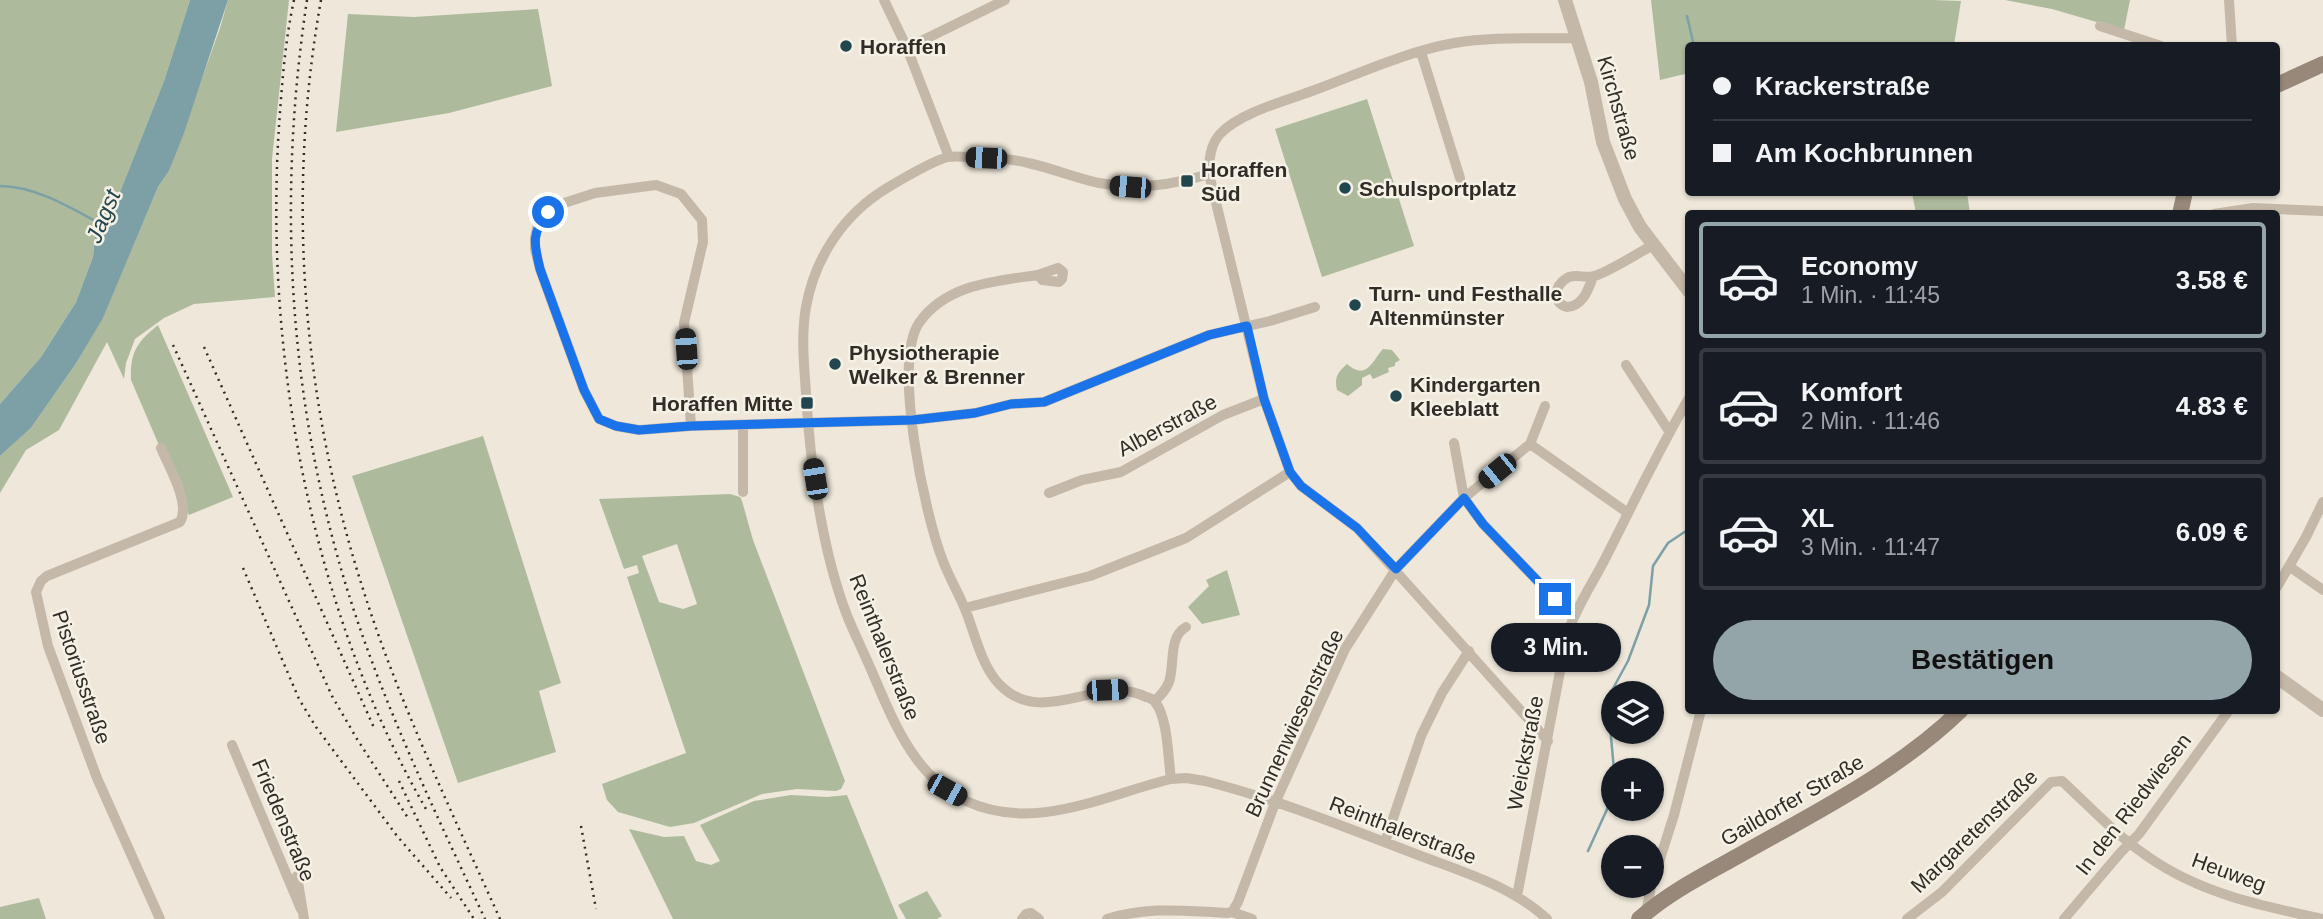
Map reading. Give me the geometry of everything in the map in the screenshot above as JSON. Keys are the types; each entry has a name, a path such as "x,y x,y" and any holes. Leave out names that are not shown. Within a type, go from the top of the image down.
{"main road":[{"path":"2280,84 2323,64"},
{"name":"Gaildorfer Straße","path":"1642,916 1686,886 1895,763 1956,714"}],"street":[{"path":"884,0 907,48 948,157"},
{"path":"907,48 1005,0"},
{"name":"Kirchstraße","path":"1565,0 1591,82 1603,142 1625,199 1640,227 1685,287"},
{"path":"2229,0 2231,42"},
{"path":"2100,26 2149,42"},
{"path":"1548,741 1357,528 1301,486 1290,472 1264,399 1209,174 1212,149 1222,132 1230,126 1250,115 1420,52 1454,43 1483,40 1577,38"},
{"path":"1420,52 1460,178"},
{"name":"Reinthalerstraße","path":"1209,174 1168,185 1130,187 1097,183 1032,163 1004,158 948,157 903,179 870,200 839,230 827,247 806,308 808,424 817,495 833,568 848,617 902,737 917,761 933,777 947,790 968,801 1005,811 1031,814 1066,810 1171,779 1205,781 1385,842 1517,896 1547,919"},
{"path":"691,426 684,323 703,242 702,220 681,194 656,185 595,193 558,205 538,224 535,249 540,269 584,390 599,419 616,426 639,430 691,426 913,420 975,413 1011,404 1044,402 1209,335 1315,307"},
{"path":"2240,210 2253,208 2323,211"},
{"path":"1593,277 1653,245"},
{"path":"1038,275 959,291 936,304 914,334 910,352 909,402 928,513 942,560 965,608 984,658 998,683 1013,695 1037,702 1055,703 1107,690 1124,689 1155,701 1164,725 1171,779"},
{"path":"1626,365 1669,431"},
{"name":"Alberstraße","path":"1049,493 1082,480 1121,472 1203,425 1264,399"},
{"name":"Weickstraße","path":"1517,896 1567,635 1573,618 1685,405"},
{"name":"Brunnenwiesenstraße","path":"1232,912 1275,803 1345,649 1396,569 1464,498 1530,444 1545,406"},
{"path":"743,426 743,492"},
{"path":"1454,443 1464,498 1483,524 1573,618"},
{"path":"1530,444 1628,513"},
{"name":"Pistoriusstraße","path":"160,919 93,766 48,646 36,592 41,581 47,576 180,522 184,514 184,503 161,448"},
{"path":"965,608 1090,576 1186,538 1290,472"},
{"path":"2280,582 2323,502"},
{"path":"2290,567 2323,590"},
{"path":"1155,701 1170,680 1176,639 1180,630 1186,627"},
{"path":"1385,842 1421,736 1442,693 1469,651"},
{"path":"2280,679 2323,710"},
{"path":"1664,847 1700,714"},
{"name":"In den Riedwiesen","path":"2064,919 2130,844 2226,714"},
{"name":"Friedenstraße","path":"232,745 302,914"},
{"name":"Margaretenstraße","path":"1907,919 1942,892 2055,780 2062,781 2130,844"},
{"name":"Heuweg","path":"2130,844 2158,864 2200,886 2251,903 2323,919"},
{"name":"Friedenstraße","path":"297,876 302,914"},
{"path":"1642,916 1648,898"},
{"path":"1107,919 1152,910 1232,912 1252,919"},
{"path":"1022,919 1031,913 1039,919"}],"green space":[{"path":"0,0 190,0 164,81 114,207 112,228 102,223 95,237 93,257 76,302 41,357 0,404"},
{"path":"228,0 289,0 272,159 275,297 194,304 164,318 135,339 126,363 124,379 107,342 59,430 26,450 0,493 0,456 31,428 77,362 103,317 158,187 169,171"},
{"path":"1651,0 1961,1 1954,42 1685,42 1685,74 1660,80"},
{"path":"2005,0 2130,0 2124,30 2052,9"},
{"path":"538,9 552,86 449,113 336,132 348,14 414,17"},
{"name":"Schulsportplatz","path":"1367,99 1414,246 1322,277 1275,129"},
{"path":"1913,196 1967,196 1970,210 1915,210"},
{"path":"158,325 233,497 189,515 131,380 136,348"},
{"path":"1383,349 1392,350 1400,360 1395,366 1388,368 1389,372 1373,379 1370,374 1362,378 1362,385 1348,396 1337,390 1338,375 1347,364 1354,369 1364,370"},
{"path":"483,436 561,683 539,691 556,752 458,783 352,476"},
{"path":"730,494 740,497 753,540 845,781 841,789 797,789 762,794 694,823 670,827 618,812 607,800 602,784 686,753 627,577 639,573 637,565 624,569 599,499","holes":["677,544 697,604 683,609 659,602 642,556"]},
{"path":"1227,570 1240,615 1202,624 1188,607 1209,586 1206,580"},
{"path":"791,795 847,795 898,919 673,919 629,829 664,837 684,836 696,861 711,865 720,861 700,825 754,801"},
{"path":"927,891 942,916 937,919 906,919 898,905"},
{"path":"39,898 46,919 0,919 0,907"}],"water":[{"path":"190,0 228,0 169,171 158,187 103,318 77,362 31,428 0,456 0,404 41,357 76,302 93,257 95,237 103,222 112,227 114,207 164,81"}],"waterway":[{"path":"1687,16 1693,42"},
{"name":"Jagst","path":"0,186 41,194 104,226"},
{"path":"1613,758 1610,694 1628,661 1649,605 1653,566 1668,543 1685,532"},
{"path":"1588,851 1602,821"}],"railway":[{"path":"294,0 281,94 276,213 279,301 289,390 304,478 325,566 352,650 386,732 426,809"},
{"path":"307,0 292,149 291,224 301,373 312,446 328,520 362,634 411,757 485,919"},
{"path":"321,0 310,73 304,147 303,222 313,369 325,443 342,515 376,629 426,755 500,919"},
{"path":"173,345 332,696 408,818"},
{"path":"204,347 375,730"},
{"path":"243,568 299,699 316,727 397,836 451,898"},
{"path":"399,781 440,867 474,919"},
{"path":"581,826 596,909"}],"place":[{"name":"Horaffen","path":"846,46"},
{"name":"Horaffen Süd","path":"1187,181"},
{"name":"Schulsportplatz","path":"1345,188"},
{"name":"Turn- und Festhalle Altenmünster","path":"1355,305"},
{"name":"Physiotherapie Welker & Brenner","path":"835,364"},
{"name":"Kindergarten Kleeblatt","path":"1396,396"},
{"name":"Horaffen Mitte","path":"807,403"}],"route":[{"path":"548,212 538,224 535,238 540,269 584,390 599,419 616,426 639,430 691,426 752,426 913,420 975,413 1011,404 1044,402 1209,335 1247,326 1264,399 1290,472 1301,486 1357,528 1396,569 1464,498 1483,524 1555,599"}]}
